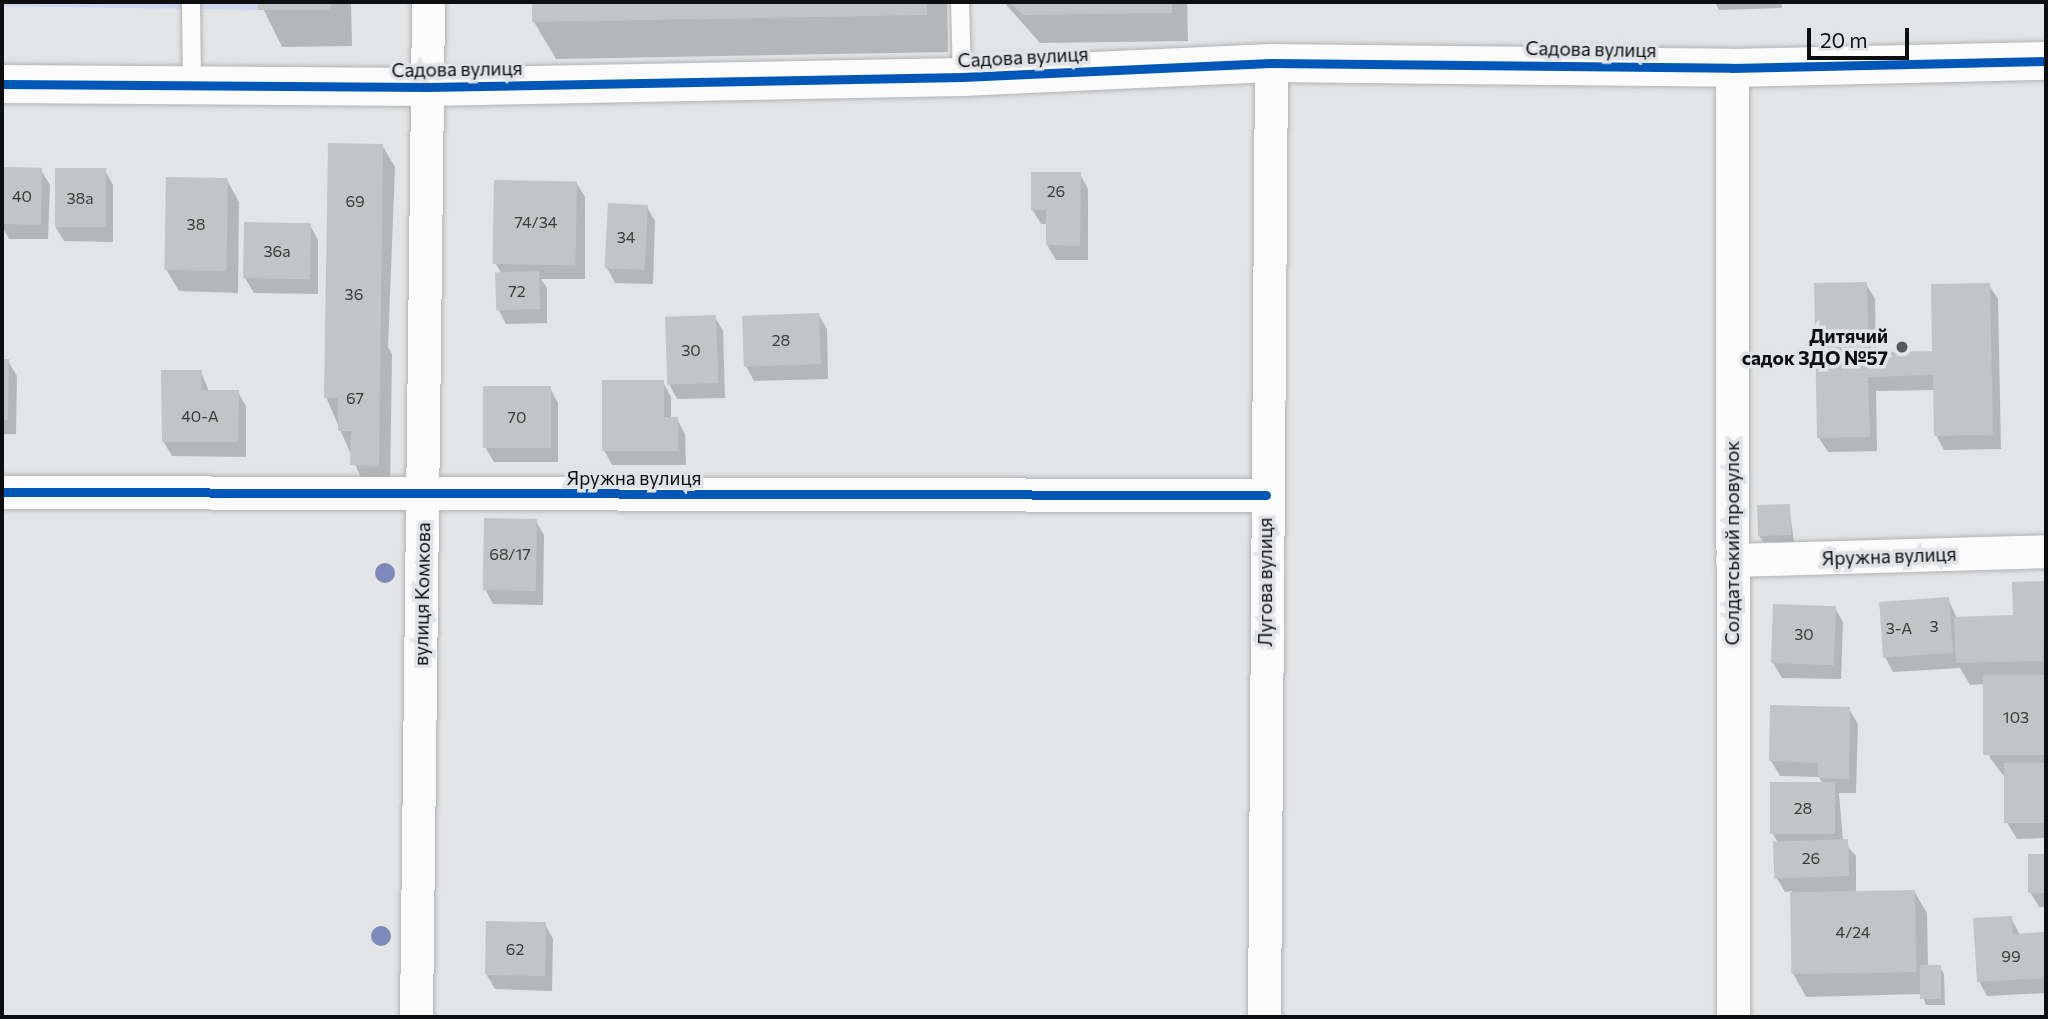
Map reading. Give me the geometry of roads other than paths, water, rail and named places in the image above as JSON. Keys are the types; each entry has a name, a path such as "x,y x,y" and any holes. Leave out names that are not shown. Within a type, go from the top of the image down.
{"street":[{"name":"вулиця Комкова","path":"416,1017 428,2"},
{"name":"Садова вулиця","path":"2,84 427,87 962,77 1271,63 1732,68 2046,61"},
{"name":"Лугова вулиця","path":"1264,1017 1271,63"},
{"name":"Солдатський провулок","path":"1732,68 1733,1017"},
{"name":"Яружна вулиця","path":"2,492 423,496 1266,495"},
{"name":"Яружна вулиця","path":"1732,560 2046,551"}],"lane":[{"path":"191,2 192,85"},
{"path":"960,2 962,77"}],"place":[{"name":"Дитячий садок ЗДО №57","path":"1902,347"}]}
